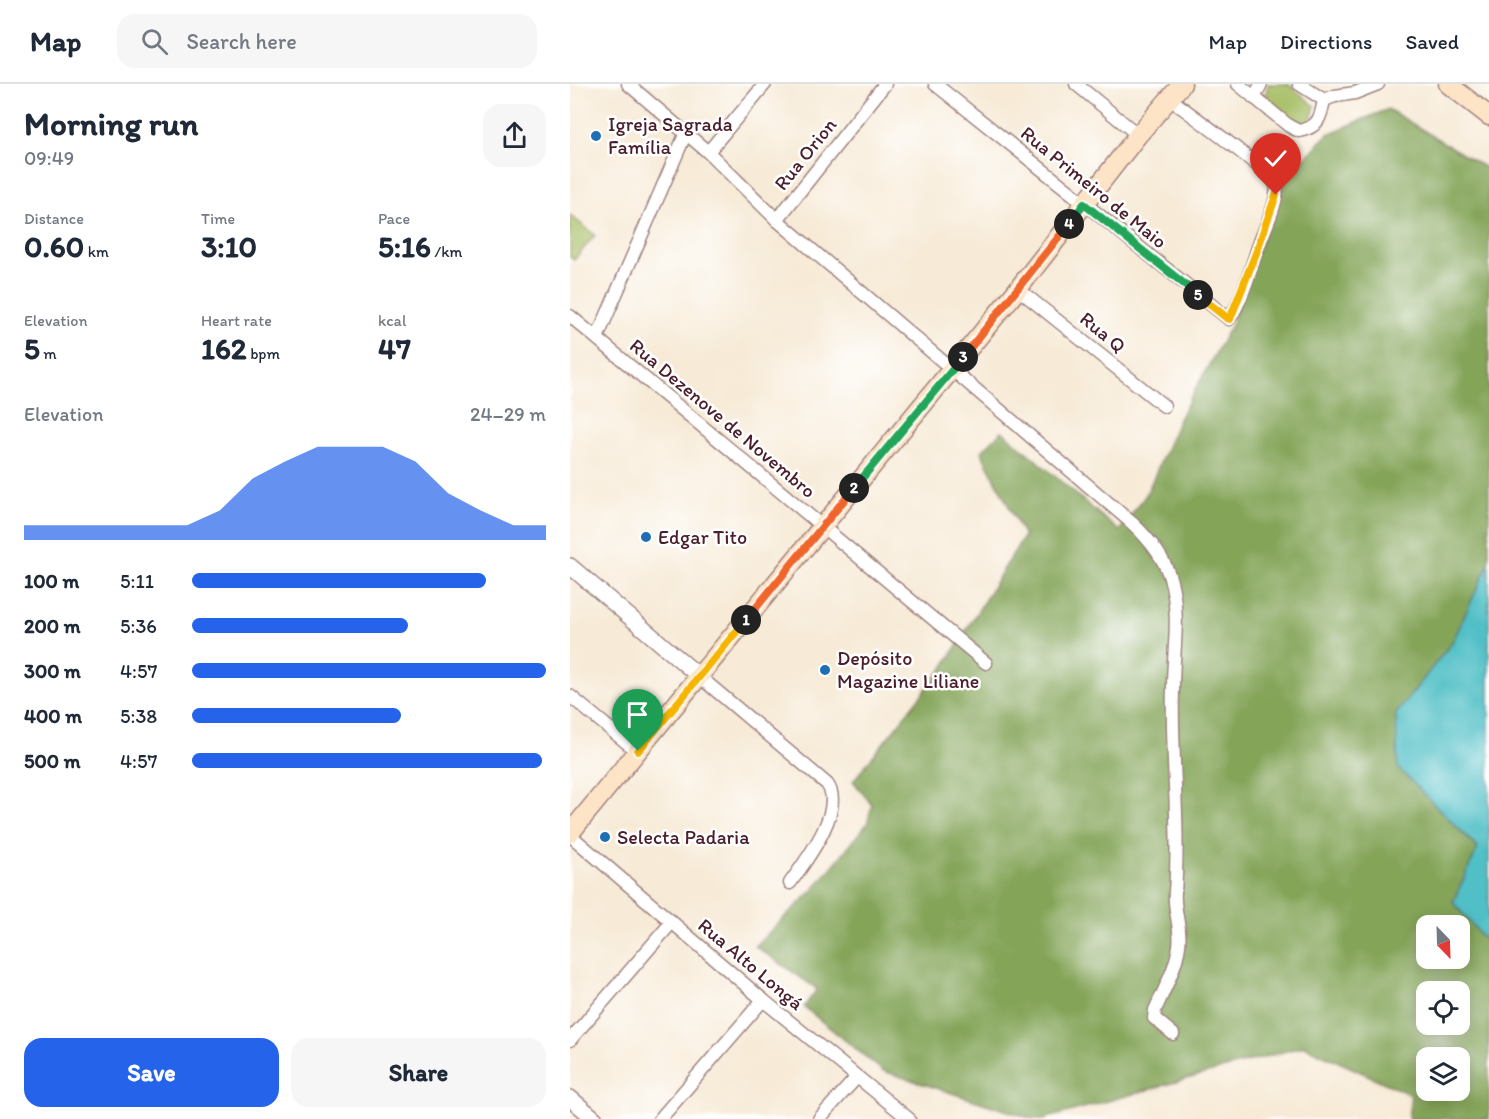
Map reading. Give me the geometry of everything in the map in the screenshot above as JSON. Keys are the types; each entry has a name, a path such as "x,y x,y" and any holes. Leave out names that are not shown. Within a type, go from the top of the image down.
{"main road":[{"path":"570,834 952,370 1138,135 1182,84"},
{"path":"1448,84 1489,116"}],"street":[{"path":"628,84 708,152 777,220 1132,523 1152,545 1170,576 1176,611 1173,688 1178,852 1175,893 1180,943 1178,956 1155,1010 1154,1018 1173,1034"},
{"path":"708,152 765,84"},
{"name":"Rua Orion","path":"777,220 885,84"},
{"name":"Rua Primeiro de Maio","path":"935,84 1230,319 1275,202 1276,185 1258,167 1169,98"},
{"path":"1076,84 1138,135"},
{"path":"1238,84 1289,126 1299,131 1311,128 1322,116 1324,100"},
{"path":"1254,98 1261,84"},
{"path":"1299,84 1324,100"},
{"path":"1324,100 1355,93 1378,84"},
{"path":"597,338 686,135"},
{"name":"Rua Q","path":"1018,289 1164,406"},
{"name":"Rua Dezenove de Novembro","path":"571,318 986,663"},
{"path":"570,566 832,790 833,800 824,830 790,884"},
{"path":"570,696 638,751"},
{"name":"Rua Alto Longá","path":"570,834 763,1000 909,1119"},
{"path":"570,1040 672,922"},
{"path":"660,1119 763,1000"},
{"path":"819,1119 857,1077"},
{"path":"570,1098 595,1119"}],"green space":[{"path":"1268,84 1288,84 1315,106 1311,120 1301,125 1265,97"},
{"path":"1388,109 1489,170 1489,563 1453,641 1396,714 1399,768 1478,849 1453,902 1464,915 1416,915 1416,969 1470,969 1470,922 1489,945 1489,1119 1408,1119 1411,1095 1304,1046 1044,1119 1033,1119 883,1071 804,1007 817,989 755,946 813,890 867,824 872,805 853,781 943,668 1024,536 981,452 1002,431 1119,531 1146,495 1180,417 1231,325 1282,182 1328,134"},
{"path":"570,215 595,235 574,260 570,257"}],"water":[{"path":"1489,563 1489,945 1470,922 1470,915 1464,915 1453,902 1478,848 1398,768 1396,714 1453,641"}],"place":[{"name":"Igreja Sagrada Família","path":"596,136"},
{"name":"Edgar Tito","path":"646,537"},
{"name":"Depósito Magazine Liliane","path":"825,670"},
{"name":"Selecta Padaria","path":"605,837"}],"route":[{"path":"638,751 952,370 1084,204 1230,319 1276,195"}]}
